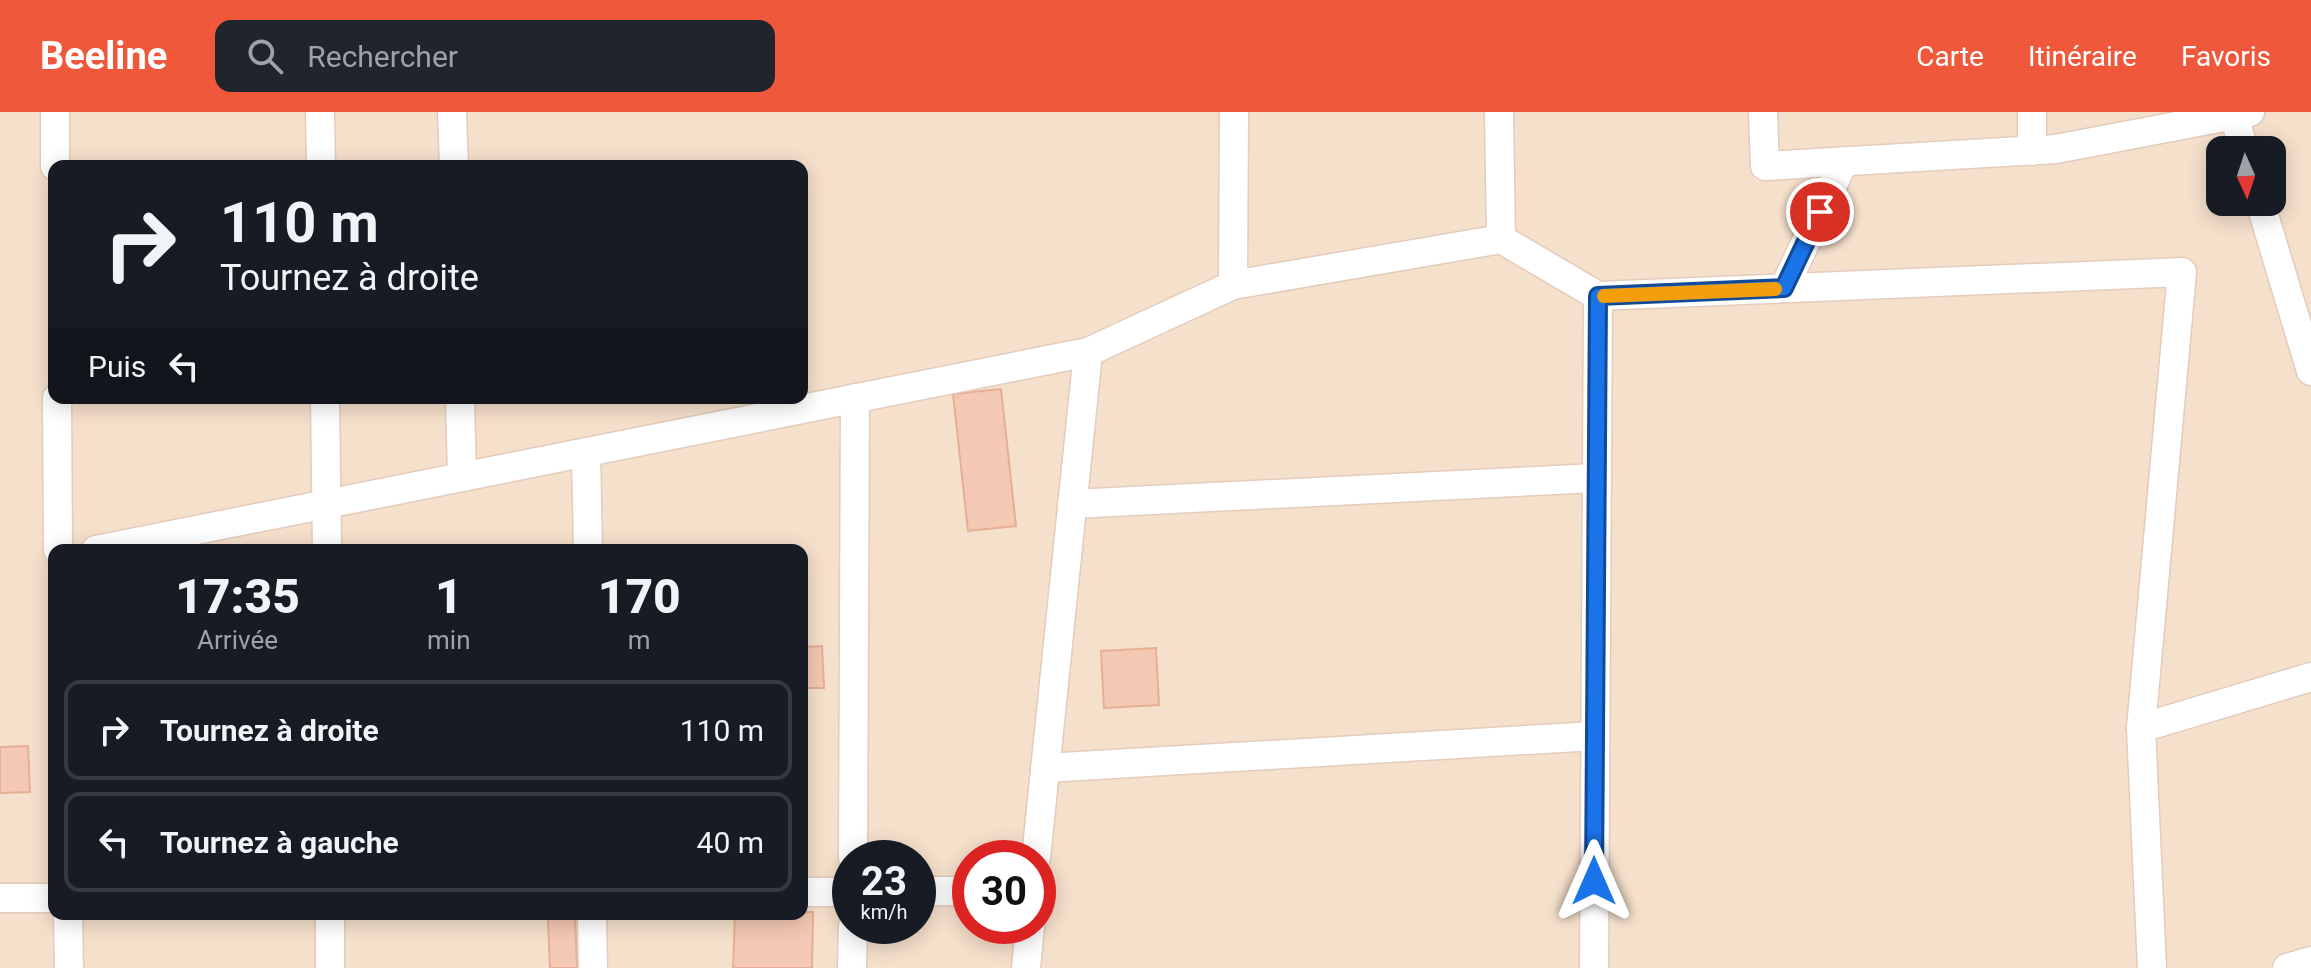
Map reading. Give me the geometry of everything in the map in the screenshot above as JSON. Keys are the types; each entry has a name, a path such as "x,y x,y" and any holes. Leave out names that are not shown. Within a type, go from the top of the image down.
{"street":[{"path":"55,112 55,160"},
{"path":"320,112 321,160"},
{"path":"452,112 454,160"},
{"path":"1233,285 1234,112"},
{"path":"1499,112 1501,239"},
{"path":"1763,112 1765,166 2056,149 2242,114 2243,136"},
{"path":"2032,112 2032,151"},
{"path":"1784,288 1844,161"},
{"path":"2264,216 2311,371"},
{"path":"126,544 1088,352 1233,285 1501,239 1598,296 2182,272 2141,728 2152,968"},
{"path":"1594,968 1598,296"},
{"path":"1038,840 1088,352"},
{"path":"853,840 855,398"},
{"path":"57,404 58,544"},
{"path":"325,404 327,544"},
{"path":"460,404 462,477"},
{"path":"586,452 588,544"},
{"path":"1072,504 1596,478"},
{"path":"2141,728 2311,677"},
{"path":"1045,768 1595,736"},
{"path":"808,892 832,892"},
{"path":"0,898 48,898"},
{"path":"68,920 69,968"},
{"path":"330,920 330,968"},
{"path":"592,920 593,968"},
{"path":"852,968 853,944"},
{"path":"1026,968 1028,944"},
{"path":"2287,968 2311,961"}],"shaded area":[{"path":"0,112 2311,112 2311,968 0,968"}],"building":[{"path":"1001,389 1016,526 968,531 953,394"},
{"path":"822,646 824,688 808,688 808,647"},
{"path":"1156,648 1159,705 1104,708 1101,651"},
{"path":"28,746 30,792 0,793 0,747"},
{"path":"808,912 813,912 812,968 733,968 735,920 808,920"},
{"path":"548,920 575,920 577,968 550,968"}],"slow traffic":[{"path":"1604,296 1775,289"}],"route":[{"path":"1594,881 1598,296 1784,288 1820,212"}]}
